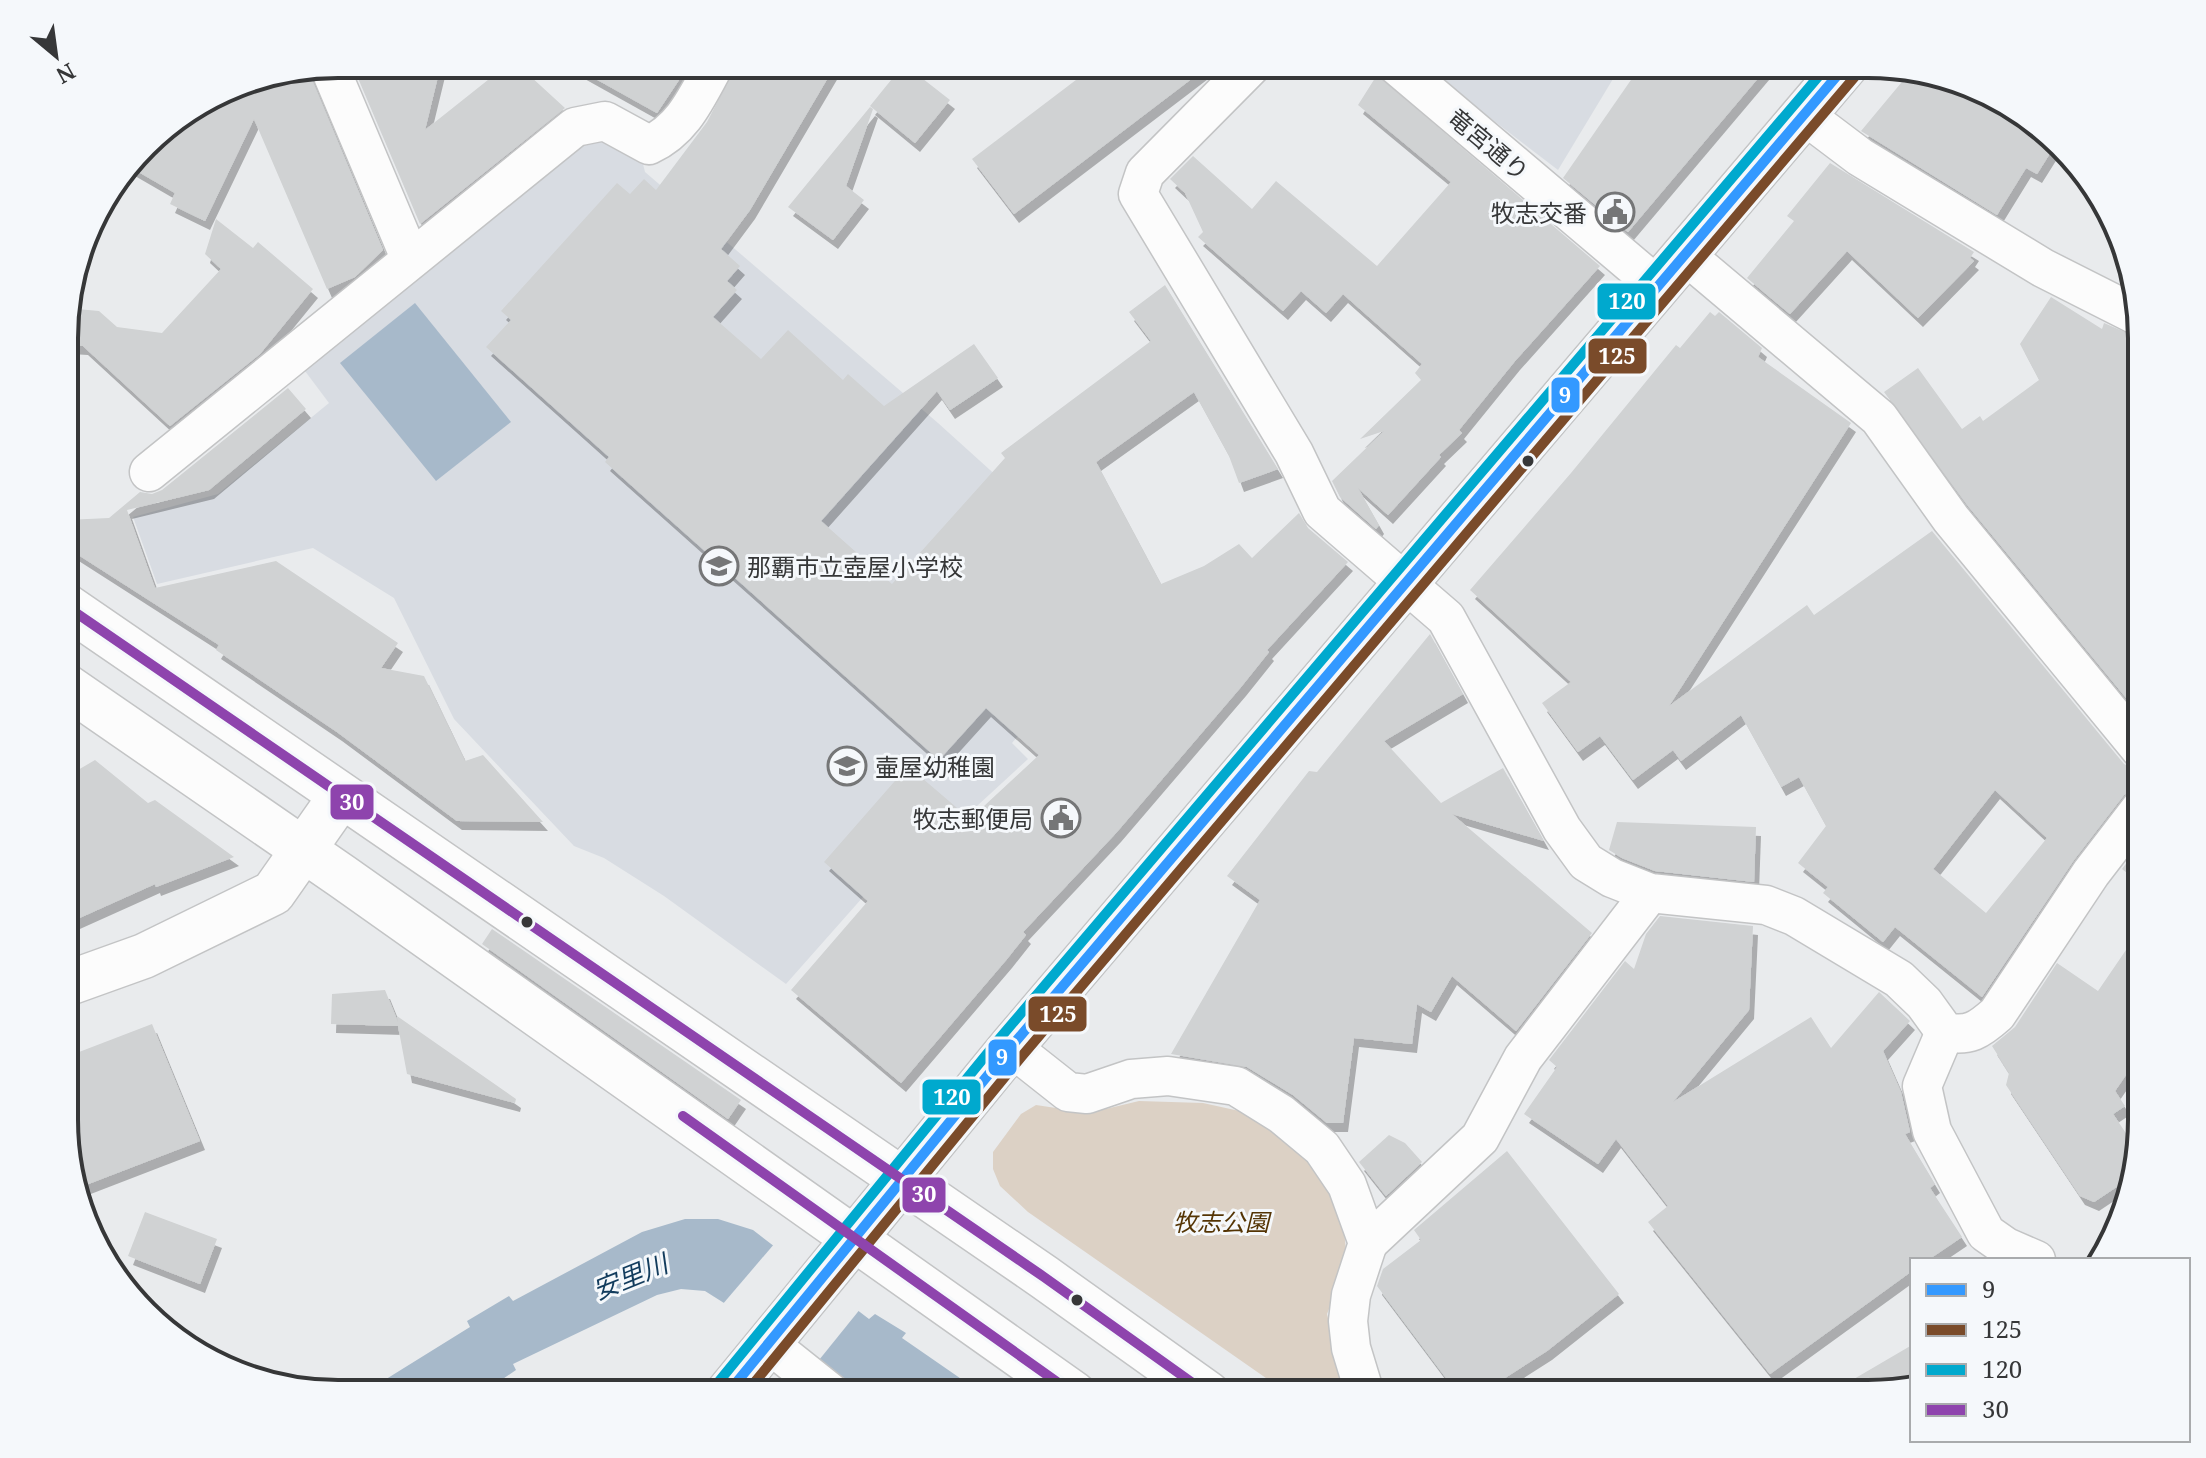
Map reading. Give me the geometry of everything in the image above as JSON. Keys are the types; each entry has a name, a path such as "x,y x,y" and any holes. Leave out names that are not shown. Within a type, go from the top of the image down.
{"street":[{"path":"334,78 410,258"},
{"path":"149,472 575,127 605,121 649,145 670,135 691,108 707,78"},
{"path":"1239,78 1145,173 1138,194 1294,453 1322,511 1446,618 1562,829 1586,862 1612,878 1650,893 1766,905 1794,916 1899,979 1924,1003 1945,1032 1961,1036 1978,1031 1997,1014 2091,873 2127,826"},
{"name":"竜宮通り","path":"1414,78 1669,269 1879,418 1951,519 2127,733"},
{"path":"738,1380 1011,1047 1669,269 1820,82 1860,157 2030,261 2126,310"},
{"path":"78,614 1187,1379"},
{"path":"78,694 304,849 1054,1380"},
{"path":"78,980 144,956 242,911 273,893 341,796"},
{"path":"1361,1379 1351,1348 1348,1321 1351,1295 1368,1243 1480,1138 1523,1058 1650,893"},
{"path":"1945,1032 1922,1086 1932,1131 1986,1233 2032,1258"},
{"path":"1011,1047 1068,1092 1087,1094 1131,1079 1168,1076 1236,1086 1281,1114 1322,1148 1347,1185 1368,1243"},
{"path":"770,1340 816,1380"}],"shaded area":[{"path":"1438,78 1614,78 1558,170"},
{"name":"那覇市立壺屋小学校","path":"586,137 618,140 641,156 645,172 938,423 1135,601 1012,743 1028,759 915,863 902,853 786,984 664,896 604,858 574,846 454,719 394,598 313,548 157,584 133,517 218,494 329,403 299,363"}],"green space":[{"name":"牧志公園","path":"1139,1101 1203,1103 1244,1112 1292,1146 1325,1179 1343,1220 1346,1251 1343,1274 1327,1314 1343,1379 1268,1379 1028,1212 1000,1186 993,1169 993,1152 1021,1114 1036,1105 1089,1113"}],"water":[{"path":"415,303 511,422 436,481 340,363"},
{"name":"安里川","path":"685,1219 718,1219 753,1230 869,1319 875,1314 906,1333 902,1338 962,1380 845,1380 705,1291 681,1289 657,1295 513,1364 516,1370 502,1380 385,1380 470,1327 467,1321 509,1296 513,1301 642,1232"}],"pier":[{"path":"775,1243 861,1308 815,1365 722,1305"}],"building":[{"path":"358,78 438,78 425,130 490,78 532,78 565,108 420,224"},
{"path":"594,78 680,78 657,113"},
{"path":"730,78 828,78 750,210 721,249 740,266 727,281 737,290 713,317 761,359 788,330 843,380 848,374 884,406 974,344 998,378 950,410 937,391 821,521 892,584 1005,458 1001,453 1151,341 1129,312 1165,285 1278,469 1239,483 1229,456 1194,392 1096,462 1161,584 1204,566 1239,544 1252,558 1299,513 1308,528 1348,562 1267,650 1269,652 1241,687 1116,833 1023,932 1026,935 1007,959 901,1083 791,990 868,901 824,862 908,766 970,819 1039,755 986,708 939,760 605,462 609,457 486,347 511,320 501,311 617,183 630,194 644,179 656,190 707,122"},
{"path":"893,78 922,78 950,100 915,143 870,106"},
{"path":"1079,78 1193,78 1014,214 972,159"},
{"path":"1375,78 1381,78 1600,266 1515,361 1459,430 1462,433 1388,515 1358,488 1379,525 1376,529 1340,497 1332,481 1384,431 1360,439 1421,380 1415,373 1422,364 1343,294 1326,313 1301,291 1283,311 1198,237 1203,232 1185,193 1170,179 1193,156 1252,209 1276,181 1377,266 1451,182 1358,105"},
{"path":"1632,78 1758,78 1628,232 1563,178"},
{"path":"312,80 383,250 355,277 327,289 254,119 205,221 170,204 175,193 139,172 180,132 223,105 255,92"},
{"path":"1903,80 1951,92 1983,105 2012,122 2050,153 2037,174 2026,168 1997,215 1861,131"},
{"path":"870,107 873,109 846,186 864,200 833,240 788,207"},
{"path":"1830,163 1974,252 1970,258 1974,261 1918,318 1847,251 1790,314 1747,278 1794,221 1787,216"},
{"path":"216,219 253,248 258,242 313,289 260,354 170,426 83,346 78,346 80,309 99,311 117,327 162,333 221,269 205,254"},
{"path":"2051,297 2102,329 2104,323 2127,333 2127,699 1968,506 1884,392 1918,368 1962,429 1980,416 1983,421 2039,380 2020,344"},
{"path":"1710,312 1715,316 1719,312 1762,348 1758,357 1851,423 1669,706 1807,605 1814,615 1932,531 2127,765 2127,793 2074,860 1982,997 1895,927 1883,942 1823,893 1828,887 1798,863 1826,826 1799,777 1781,787 1741,715 1681,761 1673,750 1633,780 1600,736 1578,752 1542,703 1571,682 1470,590 1676,345 1680,348","holes":["1995,790 2047,838 1986,913 1933,869"]},
{"path":"288,388 306,409 209,490 127,510 155,588 276,561 398,643 381,668 424,676 465,761 483,755 543,822 457,821 337,732 216,650 219,645 78,555 78,519 109,518 140,492 152,494 162,490"},
{"path":"1430,634 1463,694 1384,741 1441,803 1503,768 1544,841 1452,814 1592,933 1516,1031 1452,976 1431,1012 1417,1004 1412,1044 1354,1038 1343,1123 1327,1123 1293,1095 1247,1067 1171,1054 1260,900 1227,876 1309,771 1317,772"},
{"path":"95,760 148,803 155,800 234,857 156,887 155,884 78,919 78,770"},
{"path":"1617,822 1756,827 1754,882 1655,871 1622,858 1609,850"},
{"path":"1660,916 1753,926 1749,1010 1673,1102 1811,1017 1831,1048 1879,992 1910,1021 1883,1051 1901,1092 1910,1132 1905,1134 1935,1184 1930,1188 1962,1237 1931,1258 1910,1258 1910,1272 1770,1374 1648,1222 1668,1206 1616,1139 1598,1164 1524,1114 1557,1067 1549,1060 1625,961 1634,969 1646,934"},
{"path":"492,929 741,1100 728,1119 482,944"},
{"path":"2127,949 2127,1073 2115,1091 2125,1106 2113,1114 2127,1135 2123,1170 2119,1185 2094,1202 2080,1196 2006,1085 2009,1073 1992,1046 2015,1027 2057,963 2098,991"},
{"path":"385,990 398,1022 397,1016 516,1099 515,1103 407,1074 398,1026 331,1024 332,994"},
{"path":"152,1024 200,1141 87,1185 80,1154 78,1052"},
{"path":"1389,1135 1405,1143 1422,1162 1386,1196 1359,1162"},
{"path":"1507,1151 1619,1294 1547,1351 1503,1379 1447,1379 1377,1286 1383,1269 1421,1240 1414,1230"},
{"path":"145,1212 217,1239 200,1284 128,1256"},
{"path":"1910,1346 1910,1376 1854,1379"}],"transit line":[{"name":"120","path":"720,1380 1000,1038 1817,78"},
{"name":"9","path":"739,1380 1011,1047 1835,78"},
{"name":"125","path":"757,1380 1022,1056 1854,78"},
{"name":"30","path":"78,614 1044,1277 1188,1379"},
{"name":"30","path":"683,1116 1054,1380"}],"place":[{"name":"牧志交番","path":"1615,212"},
{"name":"那覇市立壺屋小学校","path":"719,566"},
{"name":"壷屋幼稚園","path":"847,766"},
{"name":"牧志郵便局","path":"1061,818"}]}
